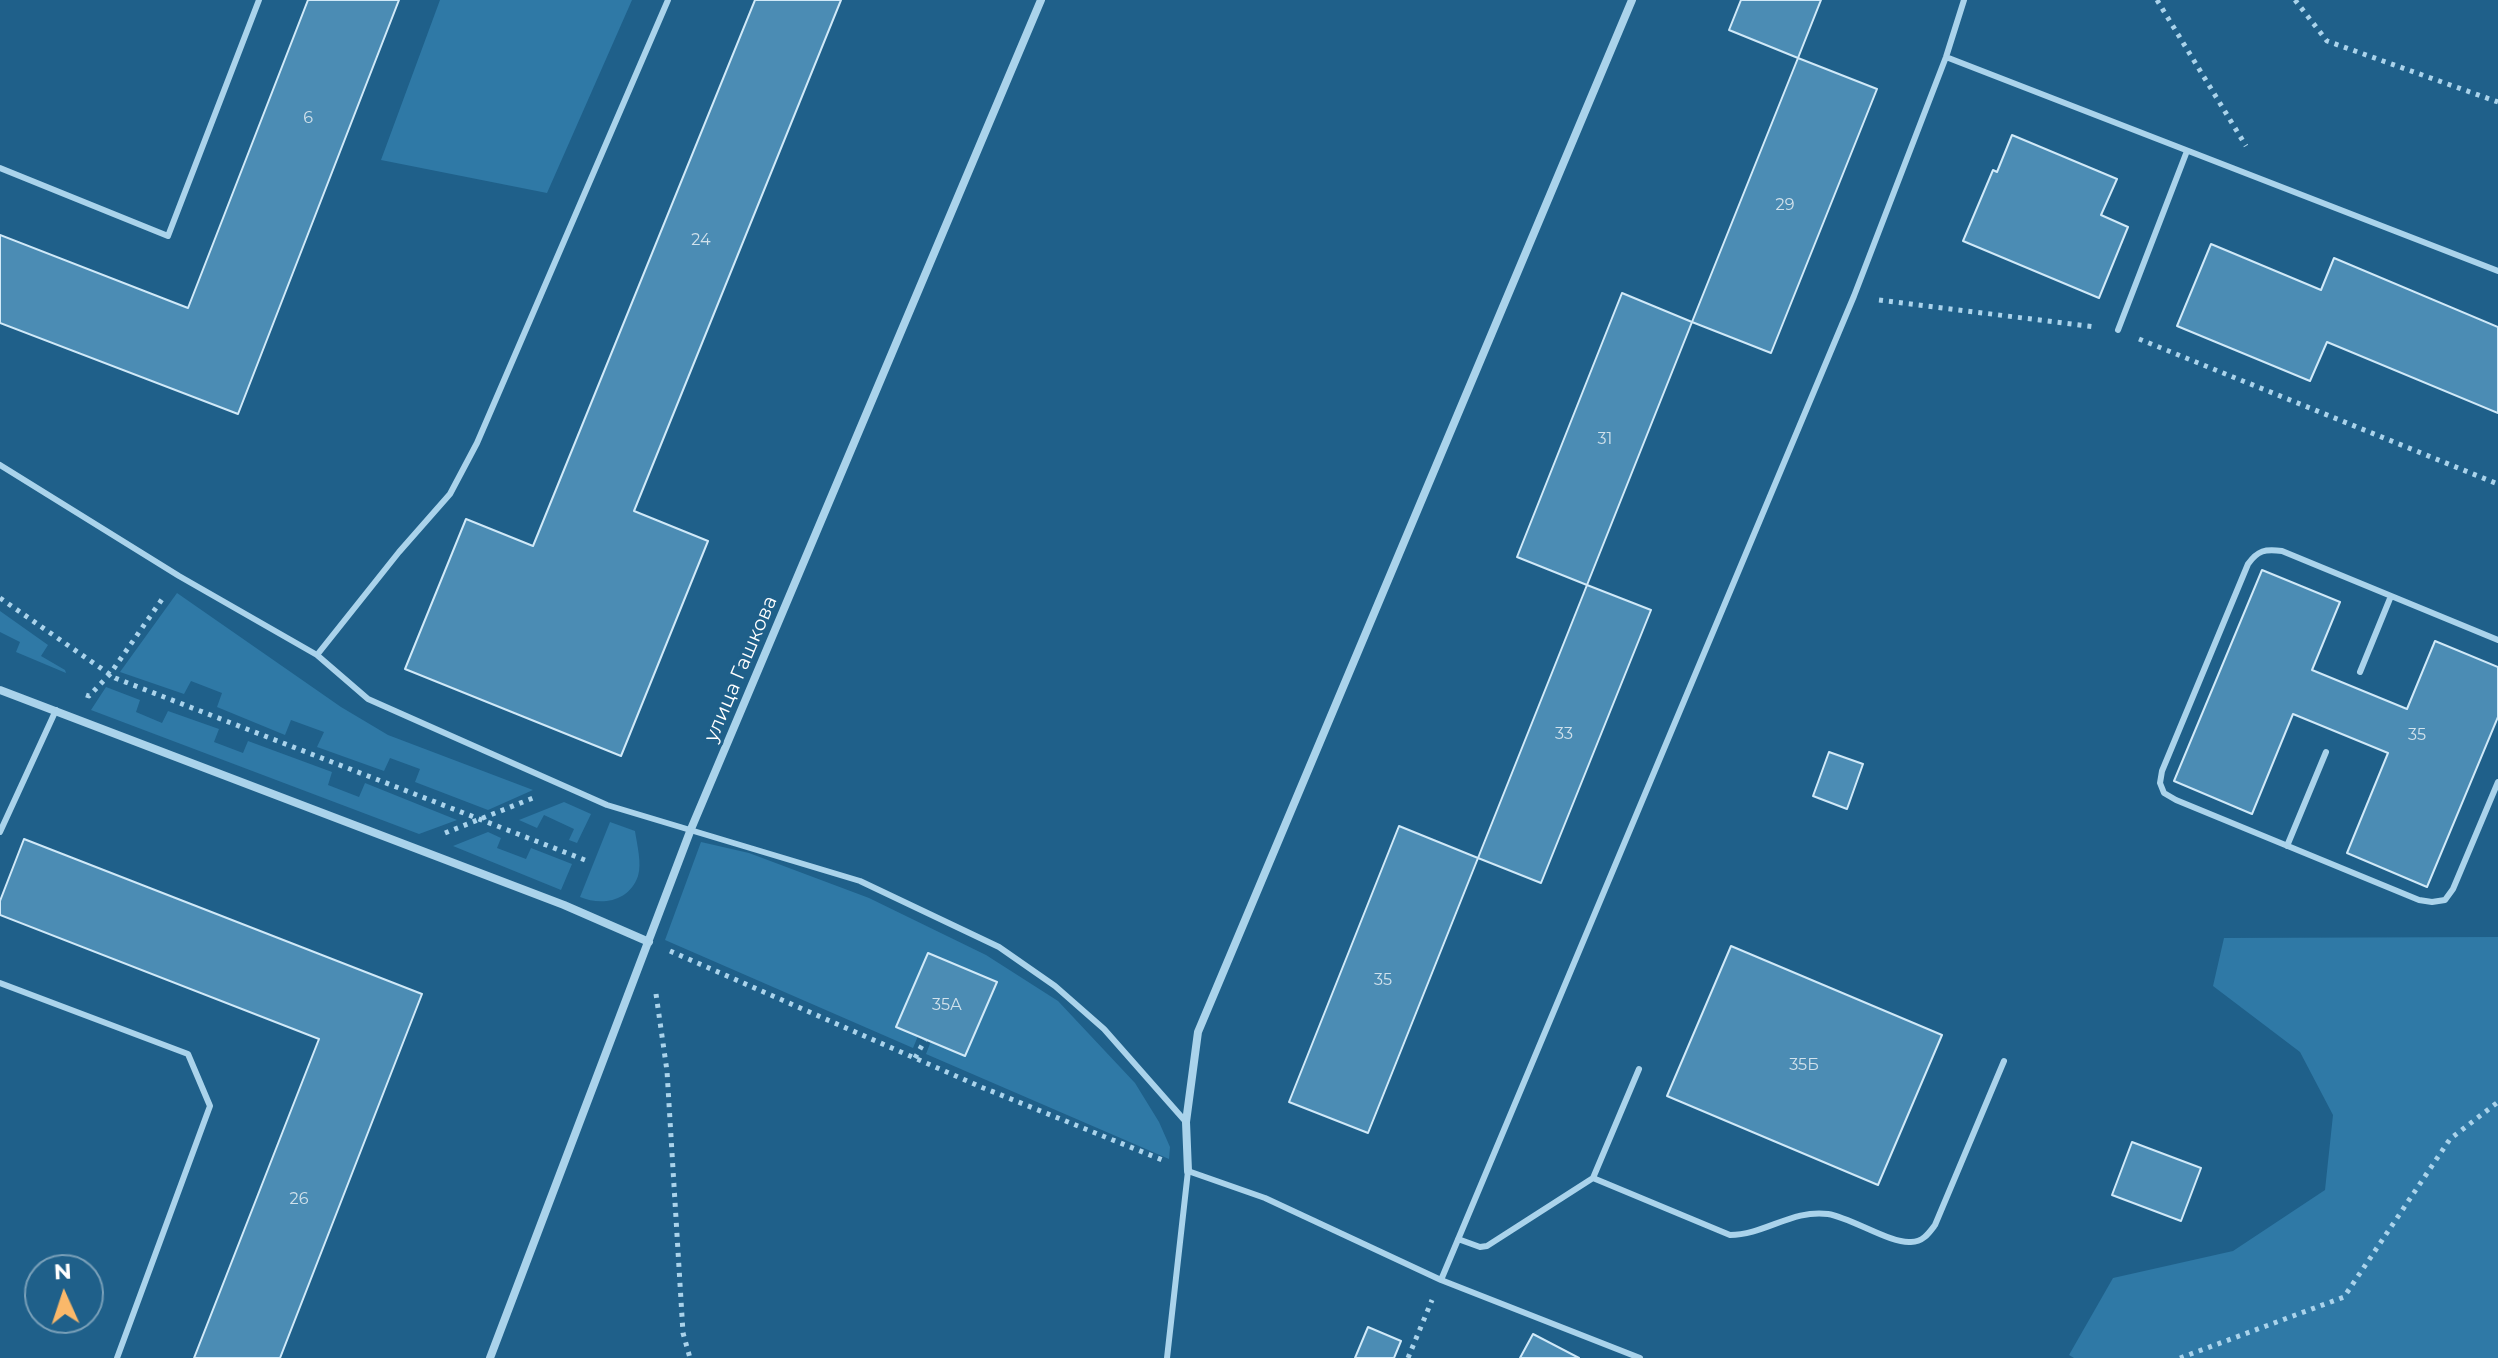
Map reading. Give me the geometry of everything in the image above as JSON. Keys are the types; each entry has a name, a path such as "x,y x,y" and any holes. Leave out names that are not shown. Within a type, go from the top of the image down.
{"street":[{"path":"1188,1171 1186,1122 1198,1032 1632,0"},
{"name":"улица Гашкова","path":"490,1358 691,829 1038,1"},
{"path":"0,690 564,905 649,942"}],"lane":[{"path":"0,168 168,236 259,0"},
{"path":"317,655 450,494 477,443 668,0"},
{"path":"1441,1280 1854,296 1946,57 1964,0"},
{"path":"1946,57 2498,271"},
{"path":"2118,330 2187,151"},
{"path":"0,465 179,576 317,655 368,699 607,805 860,881 999,947 1055,986 1104,1029 1186,1122"},
{"path":"2498,640 2282,551 2265,549 2255,554 2248,564 2162,771 2160,783 2164,793 2419,900 2432,902 2445,900 2453,889 2498,782"},
{"path":"2360,672 2391,596"},
{"path":"0,832 56,710"},
{"path":"2287,846 2326,752"},
{"path":"0,983 188,1054 210,1106 117,1358"},
{"path":"1593,1178 1730,1235 1744,1235 1792,1218 1826,1214 1911,1243 1926,1237 1935,1225 2004,1061"},
{"path":"1458,1239 1480,1247 1487,1246 1593,1178 1639,1069"},
{"path":"1167,1358 1188,1171 1265,1198 1441,1280 1640,1358"}],"path":[{"path":"2157,0 2268,184"},
{"path":"2295,0 2327,41 2498,102"},
{"path":"1854,296 2118,330 2498,484"},
{"path":"74,690 89,696 110,674 179,576"},
{"path":"0,598 110,674 585,860"},
{"path":"408,847 564,786"},
{"path":"649,942 915,1058 1188,1171"},
{"path":"649,942 667,1071 683,1333 690,1358"},
{"path":"915,1058 925,1040"},
{"path":"2180,1358 2344,1297 2450,1139 2498,1102"},
{"path":"1408,1358 1441,1280"}],"shaded area":[{"path":"440,0 632,0 547,193 381,160"},
{"path":"177,593 341,707 388,735 533,790 488,810 415,782 420,769 390,758 384,771 317,747 324,732 291,720 285,735 217,707 222,693 191,681 184,694 120,672"},
{"path":"0,611 48,645 41,656 66,673 16,652 20,642 0,632"},
{"path":"106,687 140,700 136,712 162,723 168,711 219,729 214,742 243,753 248,741 332,772 328,785 359,797 365,783 457,820 419,834 91,710"},
{"path":"564,802 591,814 577,843 569,840 574,829 544,815 537,828 519,820"},
{"path":"610,822 635,831 638,876 628,892 614,900 588,900 580,897"},
{"path":"488,832 501,838 497,848 526,859 531,848 572,864 561,890 453,846"},
{"path":"701,842 749,853 869,898 986,955 1058,1001 1135,1083 1159,1122 1170,1147 1169,1159 926,1054 931,1041 965,1056 997,982 928,953 897,1027 918,1036 913,1048 665,940"},
{"path":"2498,937 2498,1358 2074,1358 2069,1355 2113,1278 2233,1251 2325,1190 2333,1115 2300,1052 2213,986 2224,938"}],"building":[{"path":"308,0 399,0 238,414 0,323 0,235 188,308"},
{"path":"755,0 841,0 634,511 708,541 621,756 405,669 466,519 533,546"},
{"path":"1741,0 1821,0 1798,58 1729,30"},
{"path":"1798,58 1877,89 1771,353 1692,322"},
{"path":"2012,135 2117,179 2101,215 2128,227 2099,298 1963,241 1993,170 1997,172"},
{"path":"2211,244 2321,290 2334,258 2498,327 2498,413 2327,342 2310,381 2177,326"},
{"path":"1622,293 1692,322 1587,585 1517,557"},
{"path":"2262,570 2340,602 2312,670 2407,709 2435,641 2498,667 2498,717 2427,887 2347,853 2388,753 2293,714 2252,814 2174,781"},
{"path":"1587,585 1651,610 1541,883 1478,858"},
{"path":"1829,752 1863,764 1847,809 1813,796"},
{"path":"1399,826 1478,858 1368,1133 1289,1102"},
{"path":"24,839 422,994 280,1358 194,1358 319,1039 0,915 0,901"},
{"path":"1731,946 1942,1035 1878,1185 1667,1096"},
{"path":"928,953 997,982 965,1056 896,1027"},
{"path":"2132,1142 2201,1168 2181,1221 2112,1195"},
{"path":"1368,1327 1401,1341 1394,1358 1355,1358"},
{"path":"1533,1334 1579,1358 1520,1358"}]}
